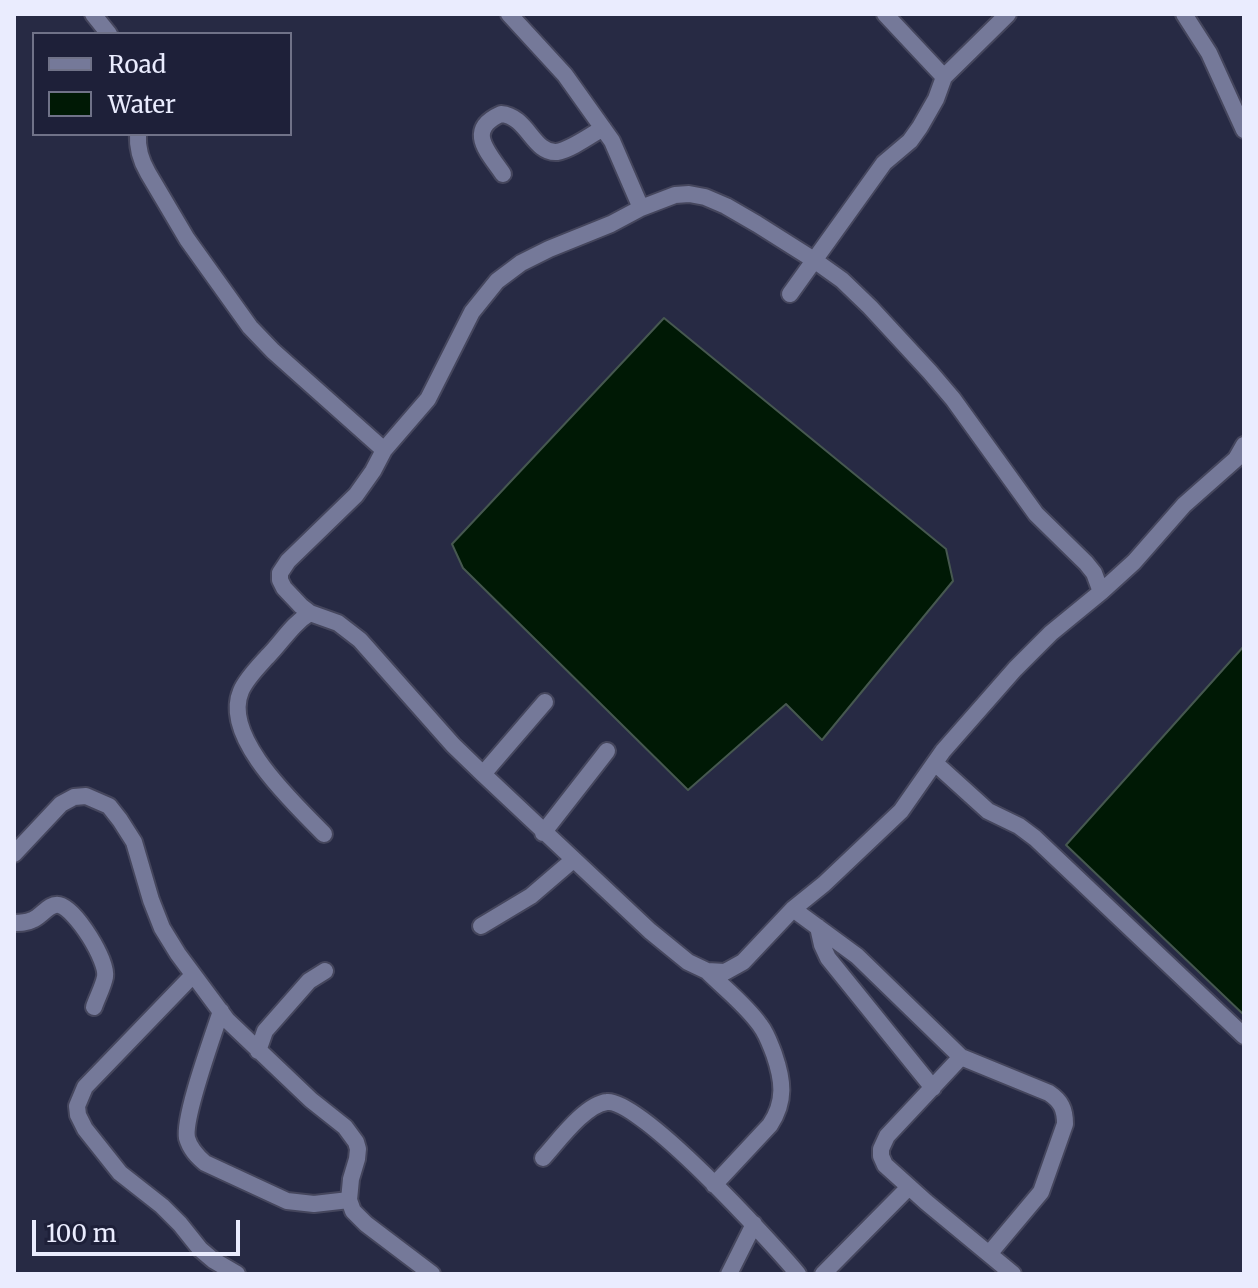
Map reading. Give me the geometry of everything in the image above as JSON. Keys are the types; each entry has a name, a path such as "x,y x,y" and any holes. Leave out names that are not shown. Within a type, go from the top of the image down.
{"street":[{"path":"93,14 107,32"},
{"path":"509,14 565,75 612,141 641,208"},
{"path":"885,14 944,77"},
{"path":"790,294 884,163 910,141 920,127 944,77 1008,14"},
{"path":"1184,14 1209,53 1244,130"},
{"path":"503,174 481,141 486,124 501,114 516,118 536,142 552,152 561,152 603,128"},
{"path":"138,136 142,161 148,173 194,250 250,327 384,450"},
{"path":"714,1185 776,1116 783,1088 781,1072 768,1037 759,1023 707,971 688,962 650,931 543,833 453,745 360,640 338,623 310,613 301,606 284,588 280,573 288,561 356,495 384,450 428,399 472,312 497,281 521,263 549,249 611,224 641,208 675,195 689,194 726,206 814,260 842,280 870,307 953,399 1036,514 1086,563 1094,573 1101,592"},
{"path":"707,971 725,972 743,962 793,909 901,811 935,763 1015,669 1051,633 1134,562 1184,505 1219,476 1244,448"},
{"path":"310,613 297,622 245,684 237,709 246,743 255,758 324,834"},
{"path":"483,774 545,702"},
{"path":"543,833 607,751"},
{"path":"935,763 988,811 1019,826 1035,838 1244,1036"},
{"path":"14,854 61,804 74,797 86,796 109,806 134,842 140,869 162,928 193,975 227,1020 311,1100 345,1127 356,1142 357,1159 349,1200 353,1211 432,1274"},
{"path":"481,926 531,896 573,860"},
{"path":"14,923 34,920 52,906 59,905 66,909 87,933 105,969 94,1007"},
{"path":"793,909 857,956 961,1057 1058,1099 1065,1114 1065,1124 1041,1192 989,1254"},
{"path":"818,927 828,958 933,1088"},
{"path":"258,1051 265,1031 309,981 325,971"},
{"path":"193,975 85,1087 77,1106 78,1115 85,1129 120,1173 162,1206 200,1249 237,1274"},
{"path":"221,1011 189,1113 186,1131 195,1153 205,1163 287,1201 314,1204 349,1200"},
{"path":"961,1057 887,1136 881,1156 885,1165 909,1187 1013,1274"},
{"path":"543,1158 587,1111 609,1101 620,1104 672,1145 714,1185 798,1274"},
{"path":"823,1274 909,1187"},
{"path":"729,1274 754,1224"}],"water":[{"path":"664,318 946,549 953,581 822,740 786,704 688,790 463,568 452,544"},
{"path":"1244,646 1244,1015 1066,845"}]}
